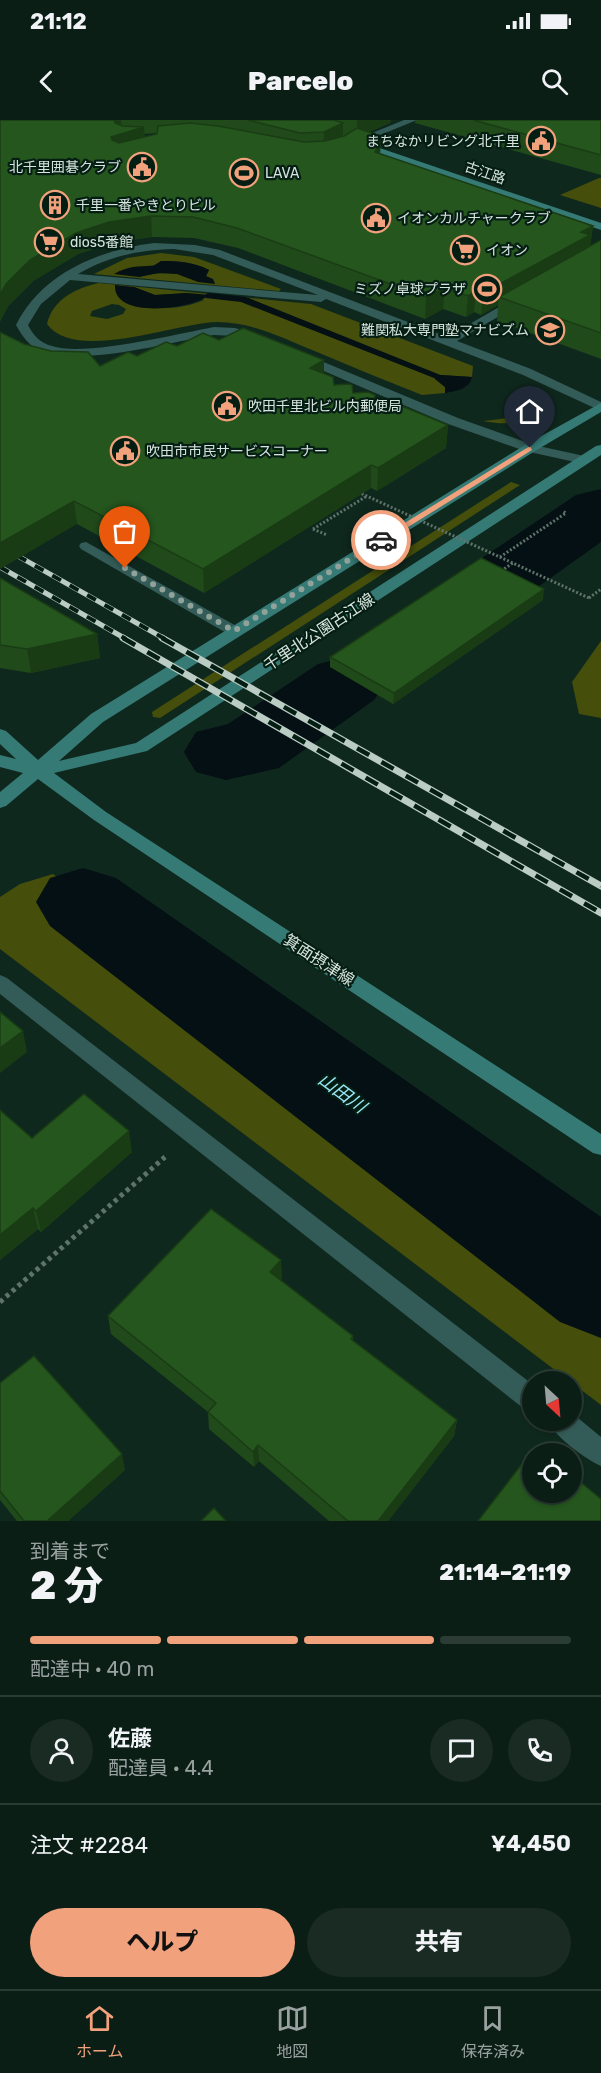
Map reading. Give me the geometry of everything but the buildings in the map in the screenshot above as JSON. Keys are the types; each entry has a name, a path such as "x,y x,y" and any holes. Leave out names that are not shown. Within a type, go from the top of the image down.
{"street":[{"name":"古江路","path":"412,120 348,143 601,228"},
{"path":"584,460 530,448 413,404 280,347 235,332 214,331 81,354 59,352 41,347 27,337 22,325 27,314 41,296 66,276 89,262 132,248 188,246 216,252 448,341 527,372 601,407"},
{"path":"66,276 344,301"},
{"path":"448,341 530,294"},
{"path":"357,394 371,386"},
{"path":"375,402 390,394"},
{"path":"399,412 413,404"},
{"name":"千里北公園古江線","path":"0,802 39,771 97,718 530,448 601,407"},
{"name":"千里北公園古江線","path":"39,771 141,747 601,449"},
{"path":"86,546 234,631"},
{"name":"箕面摂津線","path":"0,735 39,771 100,816 601,1146"},
{"name":"箕面摂津線","path":"0,761 39,771"},
{"path":"0,983 522,1391"},
{"path":"574,1431 601,1453"}],"path":[{"path":"357,491 589,598 601,589"},
{"path":"327,535 313,529 367,496"},
{"path":"500,557 550,524"},
{"path":"508,579 498,574 513,563"},
{"path":"0,1302 193,1133"}],"green space":[{"path":"601,178 601,208 560,195"},
{"path":"161,253 194,257 281,289 279,291 94,274 127,258","holes":["161,261 203,267 209,270 206,276 215,283 175,273 139,277 146,266 159,265"]},
{"path":"99,283 311,304 473,366 472,377 441,375 435,379 445,387 445,393 422,395 280,337 243,325 217,322 199,324 102,341 79,340 61,335 47,324 50,315 60,301 90,285","holes":["134,287 155,295 187,293 204,300 170,308 136,306","112,304 126,309 123,314 107,319 90,316 92,311"]},
{"path":"533,390 544,399 546,407 532,418 517,423 483,421 521,413 533,405"},
{"path":"511,482 520,485 160,718 153,717 152,712"},
{"path":"601,641 601,718 579,714 572,682"},
{"path":"53,874 82,894 68,906 601,1300 601,1405 582,1391 582,1371 556,1371 0,949 0,897 20,884"}],"shaded area":[{"path":"161,261 186,262 203,267 209,270 206,276 213,279 215,284 198,282 177,274 158,273 139,277 114,274 133,267 153,266"},
{"path":"115,285 134,287 155,295 187,293 210,295 201,300 172,307 139,307 126,303 118,296"},
{"path":"441,375 472,377 465,387 445,393 445,387 434,378"}],"waterway":[{"path":"209,296 243,299 438,376"},
{"path":"502,578 601,510"},
{"path":"226,752 249,748 260,742 346,682"},
{"name":"山田川","path":"83,902 601,1284"}],"railway":[{"path":"0,546 165,639"},
{"path":"0,567 126,639"},
{"path":"123,638 601,913"},
{"path":"162,638 601,886"}],"way so far":[{"path":"125,568 234,631 381,540"}],"place":[{"name":"まちなかリビング北千里","path":"541,141"},
{"name":"北千里囲碁クラブ","path":"142,167"},
{"name":"LAVA","path":"244,173"},
{"name":"千里一番やきとりビル","path":"55,205"},
{"name":"イオンカルチャークラブ","path":"376,218"},
{"name":"dios5番館","path":"49,242"},
{"name":"イオン","path":"465,250"},
{"name":"ミズノ卓球プラザ","path":"487,289"},
{"name":"難関私大専門塾マナビズム","path":"550,330"},
{"name":"吹田千里北ビル内郵便局","path":"227,406"},
{"name":"吹田市市民サービスコーナー","path":"125,451"}],"route":[{"path":"381,540 530,448"}]}
